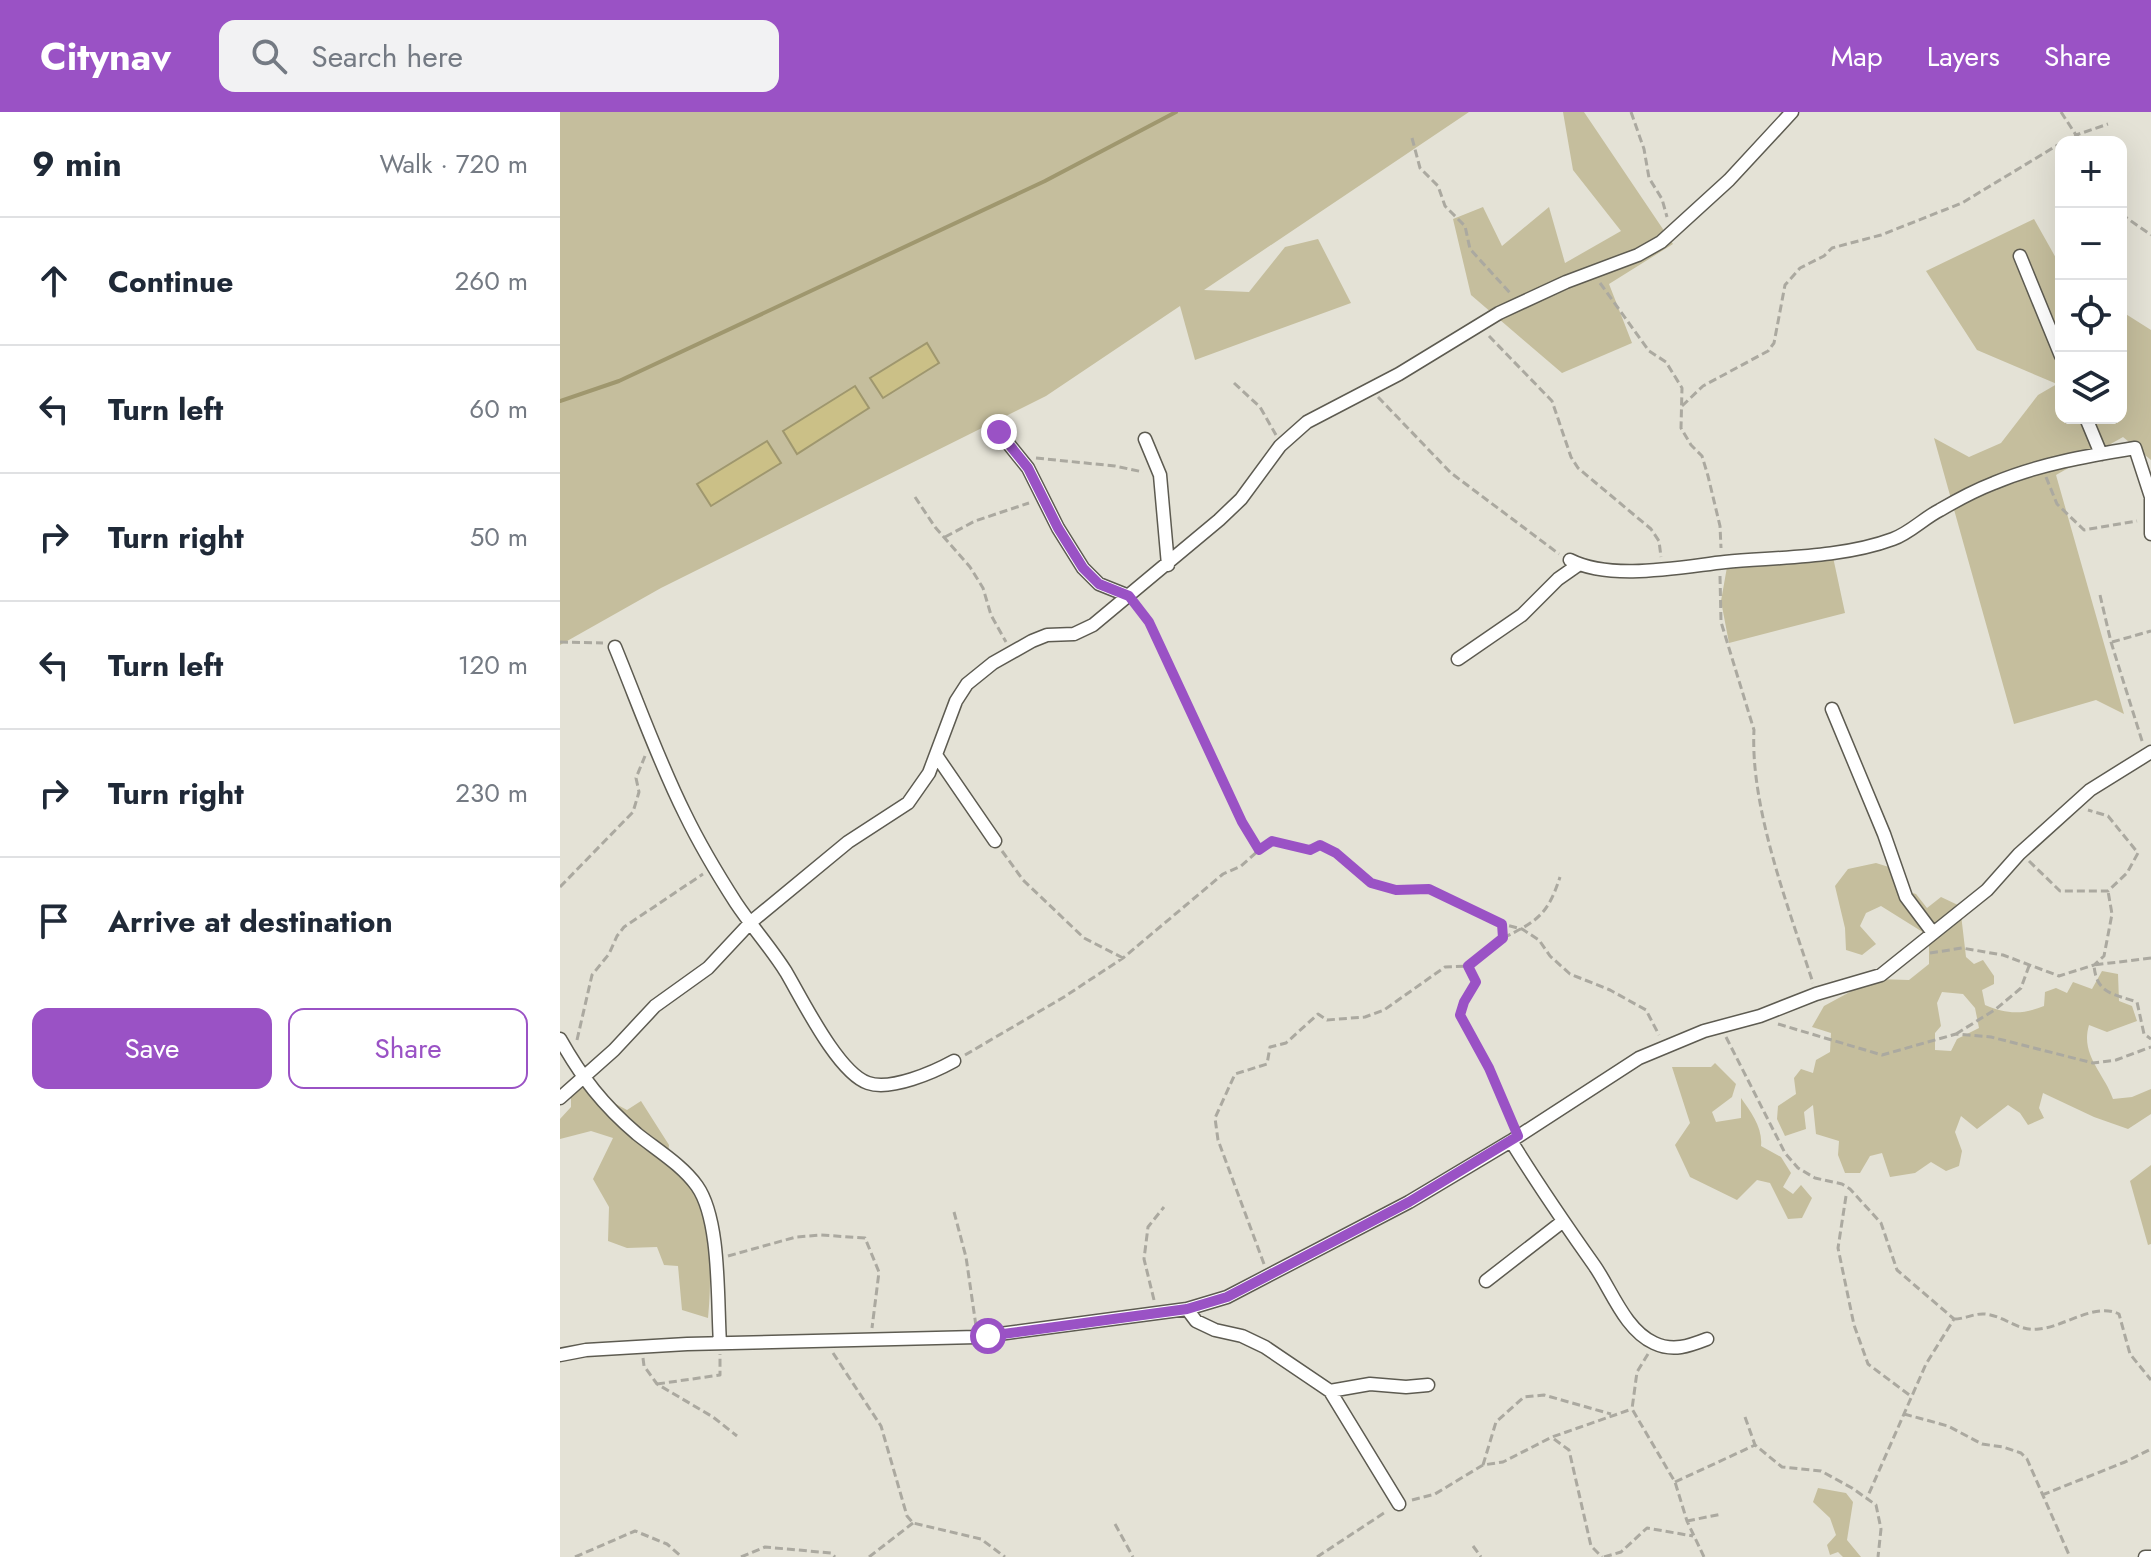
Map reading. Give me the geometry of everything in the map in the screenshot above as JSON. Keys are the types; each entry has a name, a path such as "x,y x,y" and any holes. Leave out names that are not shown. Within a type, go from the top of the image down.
{"street":[{"path":"560,1098 655,1006 708,968 751,922 840,848 908,803 929,773 961,692 980,673 1039,638 1081,632 1129,596 1241,499 1280,446 1307,422 1420,362 1478,324 1519,303 1638,255 1661,242 1729,180 1792,112"},
{"path":"2020,256 2059,352"},
{"path":"2088,424 2101,454"},
{"path":"999,432 1034,479 1045,505 1077,560 1099,584 1129,596"},
{"path":"1145,439 1160,475 1168,565"},
{"path":"1458,659 1522,615 1574,563 1607,570 1662,569 1822,554 1895,538 1940,510 1994,483 2041,467 2101,454 2135,448 2151,497 2150,528"},
{"path":"1099,584 1106,612"},
{"path":"615,647 651,741 686,816 714,866 786,973 809,1016 859,1079 877,1085 896,1083 927,1074 954,1061"},
{"path":"1832,709 1884,834 1902,889 1914,911 1933,933"},
{"path":"560,1355 720,1343 977,1337 1187,1309 1227,1297 1409,1202 1622,1068 1665,1045 1881,975 1999,880 2019,854 2071,805 2149,754"},
{"path":"936,755 995,841"},
{"path":"560,1039 582,1079 605,1104 698,1187 714,1231 720,1343"},
{"path":"1514,1138 1562,1222 1640,1334 1654,1344 1674,1348 1684,1348 1707,1339"},
{"path":"1486,1281 1562,1222"},
{"path":"1187,1309 1196,1321 1265,1347 1330,1391 1399,1504"},
{"path":"1330,1391 1370,1384 1428,1385"}],"path":[{"path":"1631,112 1644,149 1649,178 1662,199 1671,233"},
{"path":"2061,112 2076,135 2108,124"},
{"path":"1412,138 1420,168 1438,186 1445,206 1465,226 1470,249 1519,303"},
{"path":"1682,406 1703,386 1768,351 1774,343 1785,285 1800,268 1824,256 1832,248 1881,235 1962,203 2055,147"},
{"path":"2127,218 2151,235"},
{"path":"1592,272 1649,351 1666,362 1682,388 1681,428 1702,456 1720,526 1721,622 1754,730 1755,762 1772,854 1816,994"},
{"path":"1478,324 1552,401 1571,457 1578,468 1651,529 1659,541 1662,569"},
{"path":"1234,383 1260,407 1272,425 1280,446"},
{"path":"1370,389 1451,473 1574,563"},
{"path":"1016,453 1029,458 1115,466 1160,475"},
{"path":"2041,467 2057,504 2084,530 2142,520 2150,528"},
{"path":"915,497 935,527 970,567 983,588 991,615 1012,652"},
{"path":"945,537 975,521 1028,503 1045,505"},
{"path":"2100,595 2111,642 2149,754"},
{"path":"1129,596 1149,622 1242,822 1259,850"},
{"path":"2111,642 2151,631"},
{"path":"560,642 605,643 615,647"},
{"path":"560,887 633,812 639,792 636,778 651,741"},
{"path":"2019,854 2038,867 2060,891 2108,891 2127,873 2138,853 2108,816 2071,805"},
{"path":"995,841 1023,880 1084,938 1123,958"},
{"path":"954,1061 1064,997 1123,958 1223,874 1241,866 1272,841 1310,850 1320,845 1336,853 1371,883 1396,890 1429,889 1502,924 1522,929 1539,940 1550,956 1570,974 1610,990 1646,1010 1665,1045"},
{"path":"571,1059 592,975 609,954 617,936 624,927 714,866"},
{"path":"1269,1277 1218,1140 1215,1118 1235,1074 1267,1064 1270,1047 1286,1043 1318,1014 1327,1020 1365,1017 1384,1010 1445,967 1468,966 1503,938 1543,914 1554,896 1560,877"},
{"path":"2094,965 2104,956 2112,914 2108,891"},
{"path":"1502,924 1503,938"},
{"path":"1907,956 1962,948 2003,955 2059,976 2094,965 2151,958"},
{"path":"1760,1016 1794,1030 1882,1055 1956,1034 1996,1009 2021,988 2029,965"},
{"path":"2094,965 2095,979 2106,992 2137,1002 2144,1034 2151,1039"},
{"path":"1468,966 1476,982 1460,1015 1489,1068 1514,1138"},
{"path":"1721,1027 1785,1153 1798,1168 1815,1178 1850,1189 1881,1223 1897,1270 1954,1319 1988,1314 2023,1330 2041,1329 2099,1311 2114,1311 2119,1314 2130,1354 2151,1380"},
{"path":"1956,1034 1991,1037 2093,1063 2116,1060 2151,1047"},
{"path":"1846,1196 1838,1248 1854,1325 1868,1364 1912,1397"},
{"path":"1157,1313 1144,1259 1148,1227 1164,1207"},
{"path":"954,1212 966,1257 977,1337"},
{"path":"715,1259 796,1237 865,1238 879,1272 870,1340"},
{"path":"1867,1498 1926,1364 1954,1319"},
{"path":"823,1341 881,1426 907,1516 913,1523 981,1539 1005,1557"},
{"path":"657,1384 720,1375 720,1343"},
{"path":"1654,1344 1637,1372 1632,1409 1675,1482 1687,1521 1704,1557"},
{"path":"641,1347 644,1366 657,1384 713,1417 737,1436"},
{"path":"1483,1465 1496,1422 1524,1397 1544,1395 1612,1414"},
{"path":"1317,1557 1399,1504 1435,1494 1483,1465 1503,1462 1552,1437 1632,1409"},
{"path":"1903,1413 1948,1426 1982,1444 2021,1453 2027,1459 2070,1557"},
{"path":"1745,1417 1755,1445 1782,1467 1821,1471 1876,1505 1881,1529 1878,1557"},
{"path":"1552,1437 1569,1450 1591,1546 1602,1556"},
{"path":"1675,1482 1755,1445"},
{"path":"2042,1495 2151,1449"},
{"path":"1687,1521 1722,1514"},
{"path":"869,1557 913,1523"},
{"path":"1115,1524 1133,1557"},
{"path":"1592,1557 1621,1552 1647,1528 1693,1536"},
{"path":"575,1557 635,1531 667,1544 682,1557"},
{"path":"1473,1546 1481,1557"},
{"path":"741,1557 765,1547 831,1553 835,1557"}],"shaded area":[{"path":"560,112 1469,112 1204,290 1249,292 1285,247 1318,239 1351,303 1195,360 1180,306 1046,396 661,588 560,645"},
{"path":"1563,112 1584,112 1673,244 1609,284 1632,343 1562,373 1471,295 1453,219 1483,207 1502,246 1549,207 1565,263 1621,231 1573,170"},
{"path":"2034,219 2055,256 2055,383 1977,350 1926,271"},
{"path":"2127,315 2151,330 2151,460 2123,437 2056,475 2124,714 2096,700 2014,724 1934,438 1969,457 2001,443 2038,395 2055,385 2055,424 2127,424"},
{"path":"927,343 939,363 883,398 870,378"},
{"path":"855,386 869,408 797,454 783,431"},
{"path":"767,441 781,463 711,506 697,484"},
{"path":"1833,557 1845,613 1729,643 1721,601 1727,567"},
{"path":"1876,863 1892,868 1897,888 1916,894 1927,908 1941,897 1960,906 1966,957 1974,964 1983,960 1994,976 1994,984 1982,990 1985,1005 2007,1012 2028,1011 2044,1006 2045,992 2056,988 2067,993 2073,982 2092,989 2102,971 2118,974 2119,1001 2132,1006 2137,1021 2107,1032 2089,1025 2090,1055 2113,1099 2132,1097 2151,1089 2151,1114 2128,1129 2043,1093 2039,1108 2044,1118 2028,1125 2020,1113 2008,1105 1977,1129 1961,1116 1955,1132 1962,1151 1959,1166 1946,1171 1931,1162 1915,1173 1890,1177 1882,1153 1870,1156 1860,1173 1845,1173 1838,1155 1839,1141 1816,1134 1813,1105 1804,1112 1806,1129 1785,1136 1777,1119 1778,1106 1796,1094 1794,1078 1801,1069 1813,1073 1816,1060 1830,1052 1831,1033 1812,1027 1824,1006 1877,979 1909,980 1929,964 1929,936 1881,906 1866,913 1860,926 1876,944 1862,955 1846,950 1845,928 1835,886 1848,869","holes":["1942,992 1963,994 1975,1008 1979,1028 1957,1039 1951,1051 1935,1050 1935,1033 1941,1026 1937,1003"]},
{"path":"1715,1063 1736,1084 1732,1097 1712,1112 1716,1122 1741,1118 1741,1098 1758,1127 1761,1146 1781,1157 1791,1173 1783,1187 1793,1194 1801,1185 1812,1198 1802,1218 1788,1219 1770,1183 1757,1180 1737,1200 1690,1177 1675,1145 1690,1123 1672,1067 1711,1067"},
{"path":"579,1084 627,1110 641,1101 669,1145 667,1164 697,1195 708,1238 708,1318 682,1310 678,1266 664,1265 657,1247 627,1248 608,1241 609,1207 593,1179 613,1138 591,1131 560,1139 560,1119 571,1107 571,1091"},
{"path":"2151,1165 2151,1244 2148,1245 2130,1181"},
{"path":"1818,1488 1846,1493 1853,1502 1847,1540 1861,1557 1843,1557 1838,1552 1830,1555 1827,1545 1836,1535 1830,1518 1813,1502"}],"waterway":[{"path":"560,401 619,381 1045,181 1176,112"}],"route":[{"path":"988,1336 1187,1309 1227,1297 1409,1202 1518,1136 1489,1068 1460,1015 1476,982 1468,966 1503,938 1502,924 1429,889 1380,887 1336,853 1320,845 1310,850 1272,841 1259,850 1242,822 1149,622 1129,596 1099,584 1083,568 1045,505 1028,468 999,432"}]}
